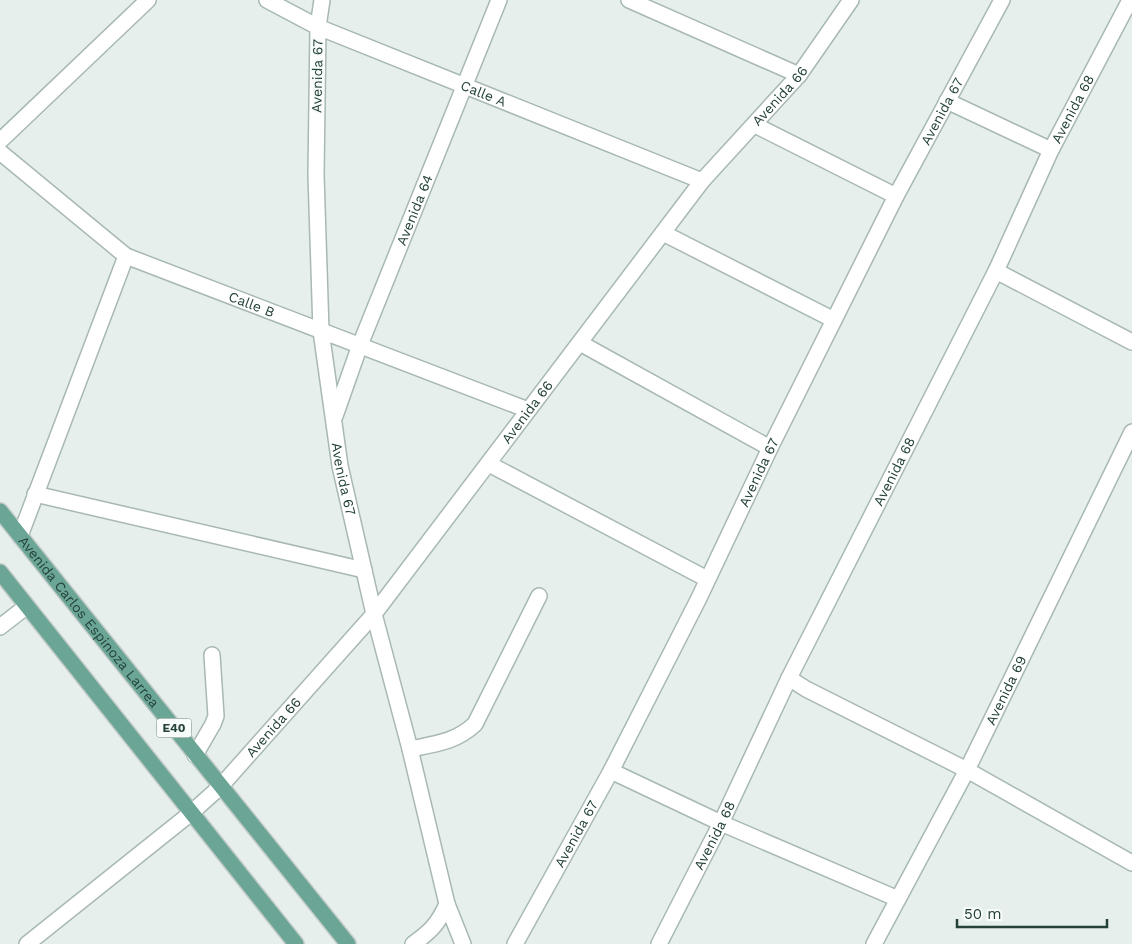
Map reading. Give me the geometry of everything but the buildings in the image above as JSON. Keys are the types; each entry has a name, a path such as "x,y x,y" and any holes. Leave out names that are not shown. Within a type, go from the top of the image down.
{"main road":[{"name":"Avenida Carlos Espinoza Larrea","path":"0,511 348,944"},
{"name":"E40","path":"0,572 296,944"}],"street":[{"path":"0,141 148,0"},
{"name":"Calle A","path":"267,0 318,27 702,181"},
{"name":"Avenida 67","path":"322,0 318,27 316,175 320,331 340,466 374,614 410,749 447,904 463,944"},
{"name":"Avenida 64","path":"334,420 360,345 499,0"},
{"path":"629,0 800,75"},
{"name":"Avenida 66","path":"27,944 191,813 220,787 374,614 702,181 800,75 851,0"},
{"name":"Avenida 67","path":"515,944 611,771 896,196 1002,0"},
{"name":"Avenida 68","path":"659,944 721,823 788,678 996,271 1051,150 1130,0"},
{"path":"947,101 1051,150"},
{"path":"756,124 896,196"},
{"name":"Calle B","path":"0,152 126,256 528,410"},
{"path":"663,233 834,320"},
{"path":"20,536 126,256"},
{"path":"996,271 1132,342"},
{"path":"580,343 770,448"},
{"name":"Avenida 69","path":"878,942 898,899 967,770 1132,432"},
{"path":"488,464 707,579"},
{"path":"35,494 364,570"},
{"path":"410,749 447,742 464,734 474,724 539,596"},
{"path":"0,627 27,606"},
{"path":"195,755 216,716 212,655"},
{"path":"788,678 967,770 1132,863"},
{"path":"611,771 721,823 898,899"},
{"path":"413,944 439,921 447,904"}]}
